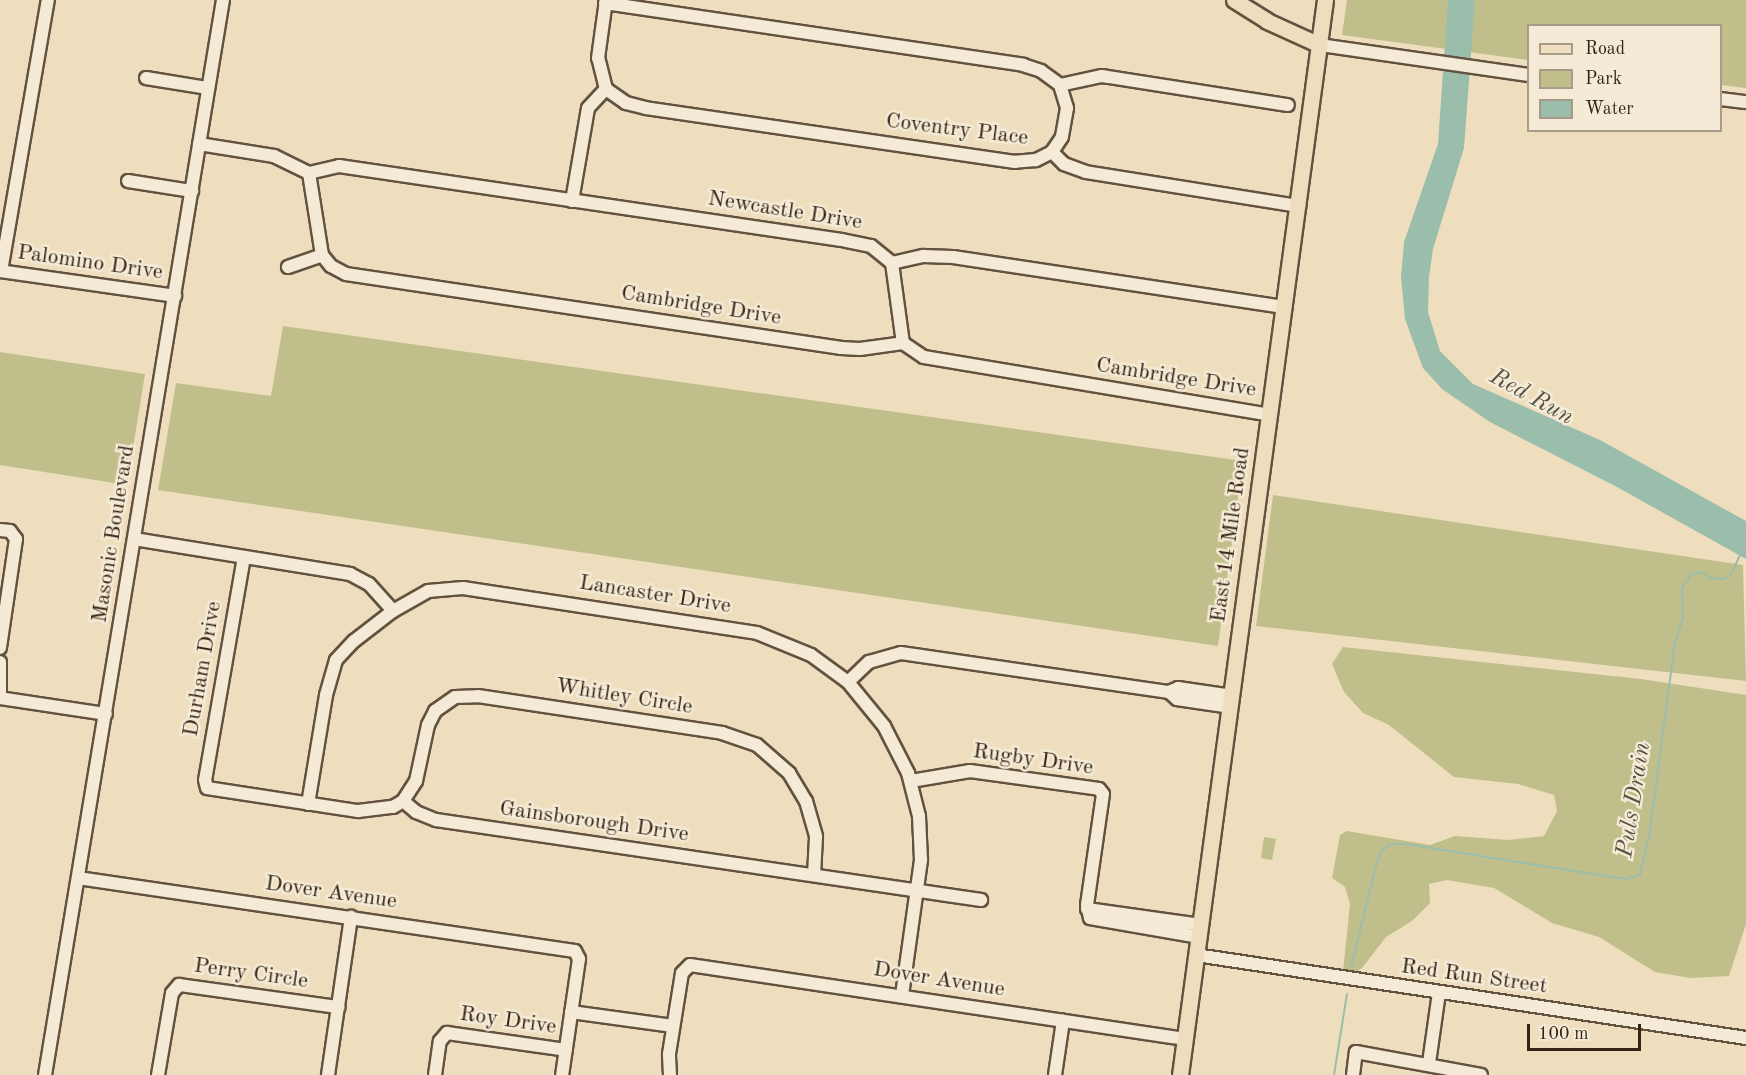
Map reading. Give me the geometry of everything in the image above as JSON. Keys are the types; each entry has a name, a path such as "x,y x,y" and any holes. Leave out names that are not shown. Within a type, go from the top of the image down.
{"main road":[{"path":"1234,0 1267,21 1320,45"},
{"name":"East 14 Mile Road","path":"1180,1075 1325,0"}],"street":[{"path":"0,272 48,0"},
{"name":"Masonic Boulevard","path":"45,1075 222,0"},
{"path":"572,201 588,108 606,89 598,58 606,1 1023,65 1041,71 1060,85 1067,116 1062,137 1052,152"},
{"path":"1320,45 1421,62 1527,75"},
{"path":"1060,85 1102,76 1288,105"},
{"path":"146,78 208,88"},
{"name":"Coventry Place","path":"606,89 626,103 646,108 1015,162 1036,160 1052,152 1069,167 1086,172 1299,206"},
{"path":"1722,99 1746,102"},
{"path":"199,144 274,156 309,173 322,255 288,267"},
{"name":"Newcastle Drive","path":"309,173 339,166 864,243 892,263"},
{"path":"128,181 192,191"},
{"name":"Cambridge Drive","path":"322,255 340,272 381,279 841,348 860,349 903,343 924,357 1270,415"},
{"path":"903,343 892,263 923,256 953,257 1285,307"},
{"name":"Palomino Drive","path":"0,272 175,296"},
{"path":"0,530 14,534 0,644"},
{"path":"134,539 350,574 369,584 393,611"},
{"name":"Durham Drive","path":"244,557 205,780 207,788 308,804"},
{"name":"Lancaster Drive","path":"308,804 334,666 344,650 393,611 428,591 463,588 732,628 797,649 848,682 884,726 911,781 921,838 917,891 902,996"},
{"path":"848,682 869,662 902,653 1169,692 1178,688 1231,701"},
{"path":"0,662 0,692"},
{"name":"Whitley Circle","path":"403,801 419,774 430,718 454,697 478,696 722,733 767,751 799,786 816,837 814,875"},
{"path":"0,698 106,714"},
{"name":"Rugby Drive","path":"911,781 949,772 978,771 1099,789 1103,798 1087,909 1200,931"},
{"path":"308,804 370,812 403,801"},
{"name":"Gainsborough Drive","path":"403,801 416,812 436,820 981,900"},
{"name":"Dover Avenue","path":"78,878 351,917 578,953 572,1012"},
{"path":"328,1075 351,917"},
{"name":"Red Run Street","path":"1196,955 1746,1038"},
{"name":"Dover Avenue","path":"673,1026 682,973 687,966 1185,1039"},
{"name":"Perry Circle","path":"158,1075 172,993 179,985 338,1007"},
{"path":"1429,1063 1439,993"},
{"path":"562,1075 572,1012 673,1026 670,1075"},
{"path":"1055,1075 1064,1021"},
{"name":"Roy Drive","path":"435,1075 444,1035 566,1050"},
{"path":"1353,1075 1356,1052 1429,1063 1481,1075"}],"green space":[{"path":"1347,0 1746,0 1746,88 1722,85 1722,24 1527,24 1527,60 1342,35"},
{"path":"283,326 1243,461 1218,646 158,490 176,383 271,396"},
{"path":"0,352 145,374 127,485 0,465"},
{"path":"1273,495 1743,565 1746,681 1256,626"},
{"path":"1343,647 1641,679 1746,695 1746,924 1729,976 1690,978 1655,972 1599,937 1552,923 1494,888 1447,880 1429,884 1430,903 1412,921 1386,937 1362,968 1355,973 1343,971 1350,904 1345,887 1332,878 1340,835 1347,831 1430,845 1455,836 1509,840 1544,836 1557,811 1554,795 1518,784 1454,777 1389,725 1363,713 1344,692 1332,664"},
{"path":"1264,837 1276,839 1272,860 1261,858"}],"water":[{"name":"Red Run","path":"1448,0 1475,0 1464,148 1433,249 1429,277 1428,312 1440,351 1473,384 1600,440 1746,521 1746,559 1617,487 1490,422 1442,389 1423,368 1405,319 1401,277 1404,242 1438,144"}],"waterway":[{"name":"Puls Drain","path":"1351,967 1380,853 1390,844 1406,844 1625,879 1640,875 1649,837 1675,643 1683,616 1682,588 1690,575 1702,572 1710,578 1724,579 1731,575 1740,555"},
{"name":"Puls Drain","path":"1334,1075 1347,994"}]}
